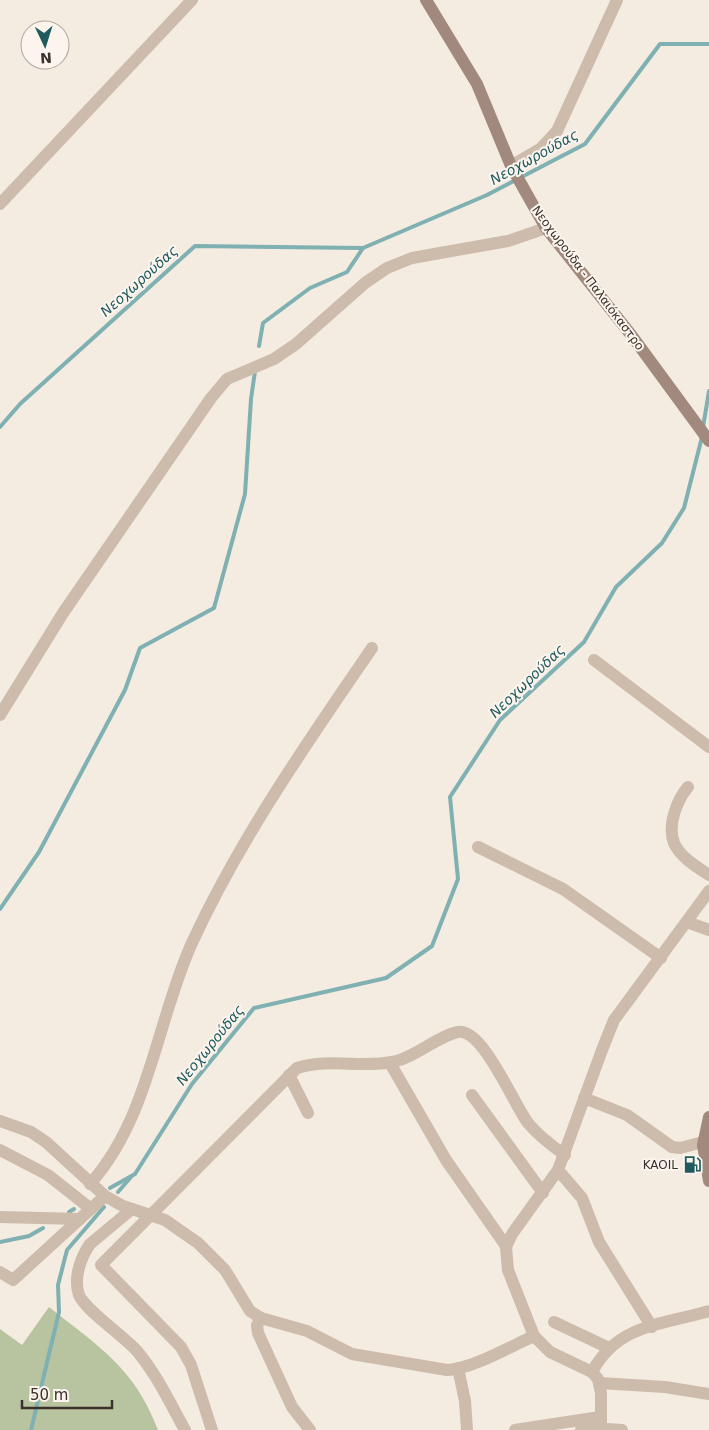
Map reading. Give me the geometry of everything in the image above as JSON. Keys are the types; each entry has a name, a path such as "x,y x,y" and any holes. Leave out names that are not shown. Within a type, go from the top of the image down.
{"street":[{"path":"0,204 192,0"},
{"name":"Νεοχωρούδα - Παλαιόκαστρο","path":"426,0 476,84 511,166 546,228 620,321 709,441"},
{"path":"511,166 540,149 557,131 617,0"},
{"path":"0,715 63,613 211,398 227,379 274,359 331,315 365,283 387,268 412,258 508,241 546,228"},
{"path":"90,1184 110,1160 125,1135 146,1078 174,986 208,913 270,804 372,648"},
{"path":"594,660 709,747"},
{"path":"688,787 678,801 672,829 674,843 682,854 709,875"},
{"path":"478,847 567,892 661,958"},
{"path":"506,1246 512,1234 558,1170 614,1020 709,891"},
{"path":"687,922 709,930"},
{"path":"212,1430 191,1365 181,1347 101,1265 297,1068 311,1065 390,1063 408,1057 456,1033 466,1033 476,1040 497,1069 531,1126 565,1155"},
{"path":"390,1063 446,1160 506,1246 508,1270 534,1336 550,1352 592,1372 599,1383 601,1425"},
{"path":"289,1075 308,1113"},
{"path":"472,1094 543,1193"},
{"path":"584,1098 628,1114 672,1147 680,1148 703,1142"},
{"path":"709,1116 703,1142 709,1181"},
{"path":"0,1120 38,1136 66,1159 90,1184 105,1196 173,1225 208,1251 225,1270 246,1307 260,1318 307,1331 358,1355 437,1369 458,1368 534,1336"},
{"path":"0,1150 48,1175 91,1209"},
{"path":"558,1170 582,1198 599,1242 652,1326"},
{"path":"0,1272 13,1280 105,1196"},
{"path":"132,1209 90,1244 85,1251 79,1265 79,1294 86,1304 128,1342 146,1363 160,1384 185,1430"},
{"path":"0,1218 80,1219"},
{"path":"592,1372 609,1348 625,1335 709,1311"},
{"path":"260,1318 257,1325 258,1333 292,1407 310,1430"},
{"path":"554,1322 609,1348"},
{"path":"458,1368 465,1401 467,1430"},
{"path":"599,1383 677,1388 709,1394"},
{"path":"581,1430 601,1425"},
{"path":"515,1430 601,1425 622,1430"}],"green space":[{"path":"49,1307 99,1347 126,1374 138,1390 158,1430 0,1430 0,1329 22,1345"}],"waterway":[{"name":"Νεοχωρούδας","path":"0,427 20,404 195,246 363,248 487,195 585,144 660,44 709,44"},
{"name":"Νεοχωρούδας","path":"259,346 263,323 310,288 347,272 363,248"},
{"name":"Νεοχωρούδας","path":"0,909 39,852 125,690 140,648 214,608 245,494 251,399 255,371"},
{"name":"Νεοχωρούδας","path":"703,427 709,391"},
{"name":"Νεοχωρούδας","path":"110,1188 135,1174 192,1084 254,1008 386,978 432,946 458,879 450,797 500,720 584,642 616,587 662,543 684,508 702,437"},
{"path":"118,1192 131,1177"},
{"path":"31,1430 59,1312 58,1285 67,1250 104,1207"},
{"name":"Νεοχωρούδας","path":"69,1212 74,1209"},
{"name":"Νεοχωρούδας","path":"0,1242 29,1236 43,1228"}],"place":[{"name":"KAOIL","path":"692,1165"}]}
